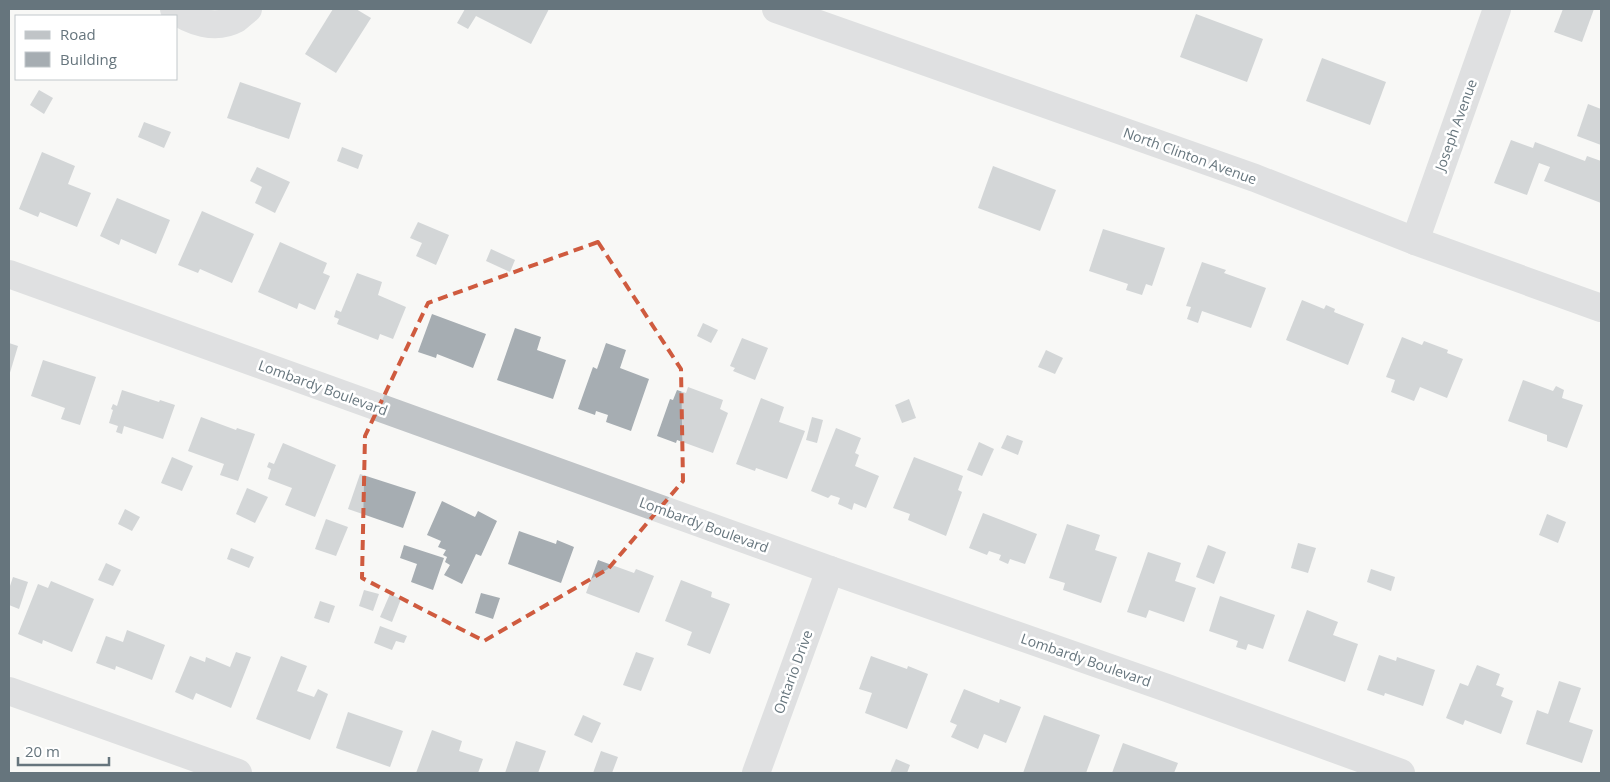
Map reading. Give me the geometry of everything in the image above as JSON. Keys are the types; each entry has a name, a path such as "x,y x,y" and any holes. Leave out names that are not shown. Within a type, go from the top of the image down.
{"street":[{"path":"174,9 192,21 216,25 235,19 248,9"},
{"name":"North Clinton Avenue","path":"776,9 821,16 1245,175 1415,241 1601,308"},
{"name":"Joseph Avenue","path":"1415,241 1497,9"},
{"name":"Lombardy Boulevard","path":"9,274 830,570 1167,688 1401,773"},
{"name":"Ontario Drive","path":"756,773 830,570"},
{"path":"9,691 238,773"}],"highlighted area":[{"path":"598,242 681,369 683,481 608,569 484,641 362,578 365,436 428,303"}],"building":[{"path":"333,9 356,9 371,18 336,73 305,54"},
{"path":"465,9 549,9 531,44 476,16 468,29 457,23"},
{"path":"1563,9 1594,9 1582,42 1554,32"},
{"path":"1196,14 1263,39 1247,82 1180,57"},
{"path":"1322,58 1386,82 1370,125 1306,101"},
{"path":"240,82 301,103 289,139 227,118"},
{"path":"39,90 53,98 44,114 30,105"},
{"path":"1588,104 1601,109 1601,145 1577,136"},
{"path":"144,122 171,132 164,148 138,137"},
{"path":"1511,140 1533,148 1535,142 1585,161 1587,156 1601,161 1601,203 1544,181 1550,167 1539,163 1527,195 1494,183"},
{"path":"342,147 363,155 358,169 337,161"},
{"path":"42,152 75,166 68,184 91,193 77,227 40,212 38,217 19,209"},
{"path":"993,166 1056,190 1040,231 978,208"},
{"path":"257,167 290,182 275,213 255,203 262,187 250,181"},
{"path":"117,198 170,220 156,254 121,239 119,245 100,236"},
{"path":"202,211 254,234 232,283 200,269 198,273 178,265"},
{"path":"418,222 449,235 436,265 416,256 422,243 410,238"},
{"path":"1103,229 1165,248 1152,286 1146,284 1142,295 1126,290 1128,284 1089,271"},
{"path":"280,242 327,263 323,273 330,276 315,310 299,303 297,309 258,292"},
{"path":"491,249 515,260 510,272 486,261"},
{"path":"1202,262 1226,270 1224,273 1266,288 1251,328 1202,311 1198,323 1187,319 1191,307 1186,306"},
{"path":"357,273 382,282 378,295 406,307 393,339 380,334 378,340 337,324 339,319 334,317 336,310 341,312"},
{"path":"1302,300 1324,309 1326,305 1335,309 1334,312 1364,324 1348,365 1286,340"},
{"path":"432,314 486,334 473,368 437,354 436,358 418,352"},
{"path":"703,323 718,330 711,343 697,336"},
{"path":"515,328 541,337 537,350 566,360 553,399 497,380"},
{"path":"1402,337 1422,345 1424,341 1448,350 1447,353 1463,359 1447,398 1420,387 1414,401 1391,392 1395,380 1386,377"},
{"path":"742,338 768,348 755,380 733,371 735,368 730,366"},
{"path":"9,343 18,346 9,376"},
{"path":"606,343 626,350 620,368 649,379 631,431 606,422 608,415 596,411 595,415 578,409 593,367 597,369"},
{"path":"1046,350 1063,358 1055,374 1038,367"},
{"path":"43,360 96,377 80,425 61,419 65,408 31,396"},
{"path":"1523,380 1553,391 1556,386 1564,390 1562,398 1583,405 1567,448 1547,441 1547,435 1508,421"},
{"path":"688,387 723,400 720,409 728,413 713,453 677,440 676,443 657,436 670,399 673,400 677,390 686,393"},
{"path":"122,390 175,405 163,439 124,426 122,434 116,432 118,426 109,423 113,410 111,409 113,404 117,406"},
{"path":"761,398 784,407 779,422 805,431 787,479 756,468 755,471 736,464"},
{"path":"909,399 916,418 902,423 895,405"},
{"path":"201,417 236,430 237,428 255,434 238,481 220,475 224,464 188,451"},
{"path":"812,417 823,420 817,443 806,440"},
{"path":"836,428 861,438 855,453 859,455 855,466 879,476 866,508 854,503 852,510 838,504 840,498 831,495 828,498 811,491"},
{"path":"1007,435 1023,441 1018,455 1001,448"},
{"path":"979,442 994,449 982,476 967,470"},
{"path":"283,443 336,465 315,517 285,505 292,488 268,479 271,469 267,467 269,462 274,464"},
{"path":"172,457 193,466 182,491 161,483"},
{"path":"914,457 963,476 958,490 962,492 946,536 908,520 910,514 893,508"},
{"path":"360,474 416,492 403,528 348,509"},
{"path":"247,488 268,497 255,523 236,514"},
{"path":"442,501 475,517 478,511 497,521 481,556 476,554 462,584 444,575 450,565 445,562 447,557 443,555 446,550 438,547 441,541 427,535"},
{"path":"125,509 140,517 132,531 118,524"},
{"path":"983,513 1037,534 1025,564 1010,559 1008,564 999,560 1001,555 989,551 987,555 969,548"},
{"path":"1547,514 1566,522 1558,543 1539,535"},
{"path":"326,519 348,527 336,556 315,549"},
{"path":"1067,524 1100,535 1095,550 1117,557 1101,603 1063,590 1065,583 1049,578"},
{"path":"519,531 556,544 557,540 574,547 561,583 508,564"},
{"path":"1298,543 1316,548 1308,573 1291,568"},
{"path":"404,545 444,558 433,590 411,582 417,564 400,558"},
{"path":"1208,545 1226,552 1214,584 1196,577"},
{"path":"231,548 254,557 249,568 227,559"},
{"path":"1148,552 1181,563 1175,581 1196,588 1184,622 1149,610 1146,618 1127,612"},
{"path":"598,560 634,573 636,569 654,576 639,613 586,593"},
{"path":"106,563 121,570 113,586 98,580"},
{"path":"1371,569 1395,577 1391,591 1367,582"},
{"path":"13,577 28,582 19,609 9,605 9,589"},
{"path":"681,580 712,592 711,597 730,604 710,654 687,645 692,632 665,621"},
{"path":"51,581 94,599 72,652 43,640 42,644 18,634 38,584 48,588"},
{"path":"364,590 379,594 373,611 359,606"},
{"path":"481,593 500,598 493,619 475,613"},
{"path":"390,594 401,599 392,622 380,617"},
{"path":"1220,596 1275,615 1263,649 1248,644 1246,650 1236,647 1238,641 1209,631"},
{"path":"320,601 335,606 329,623 314,618"},
{"path":"1307,610 1338,622 1333,635 1358,644 1345,682 1288,661"},
{"path":"380,626 407,636 404,643 396,641 392,650 374,643"},
{"path":"127,630 165,645 152,680 116,666 115,670 96,663 106,636 123,642"},
{"path":"236,652 251,657 231,708 196,693 193,700 175,692 190,656 205,662 206,657 230,667"},
{"path":"636,652 654,658 641,691 623,685"},
{"path":"1379,655 1396,661 1397,657 1435,670 1423,706 1385,693 1384,696 1367,690"},
{"path":"281,656 307,666 297,691 314,697 318,689 328,694 310,740 256,719"},
{"path":"871,656 907,669 908,666 928,674 907,729 865,713 872,693 859,689"},
{"path":"1477,665 1500,674 1496,685 1504,688 1501,696 1513,701 1501,734 1465,720 1463,725 1446,718 1460,683 1468,686"},
{"path":"1559,681 1581,688 1569,722 1593,730 1582,763 1526,744 1537,710 1548,714"},
{"path":"964,689 999,703 1000,699 1021,707 1006,743 984,734 978,749 951,737 957,725 950,722"},
{"path":"348,712 403,731 390,767 336,748"},
{"path":"583,715 601,723 592,743 574,735"},
{"path":"1044,715 1100,735 1086,773 1023,773"},
{"path":"432,730 462,741 459,751 483,759 478,773 416,773"},
{"path":"516,741 546,751 538,773 505,773"},
{"path":"1123,743 1178,763 1174,773 1112,773"},
{"path":"601,751 618,757 612,773 593,773"},
{"path":"896,759 910,765 907,773 890,773"}]}
